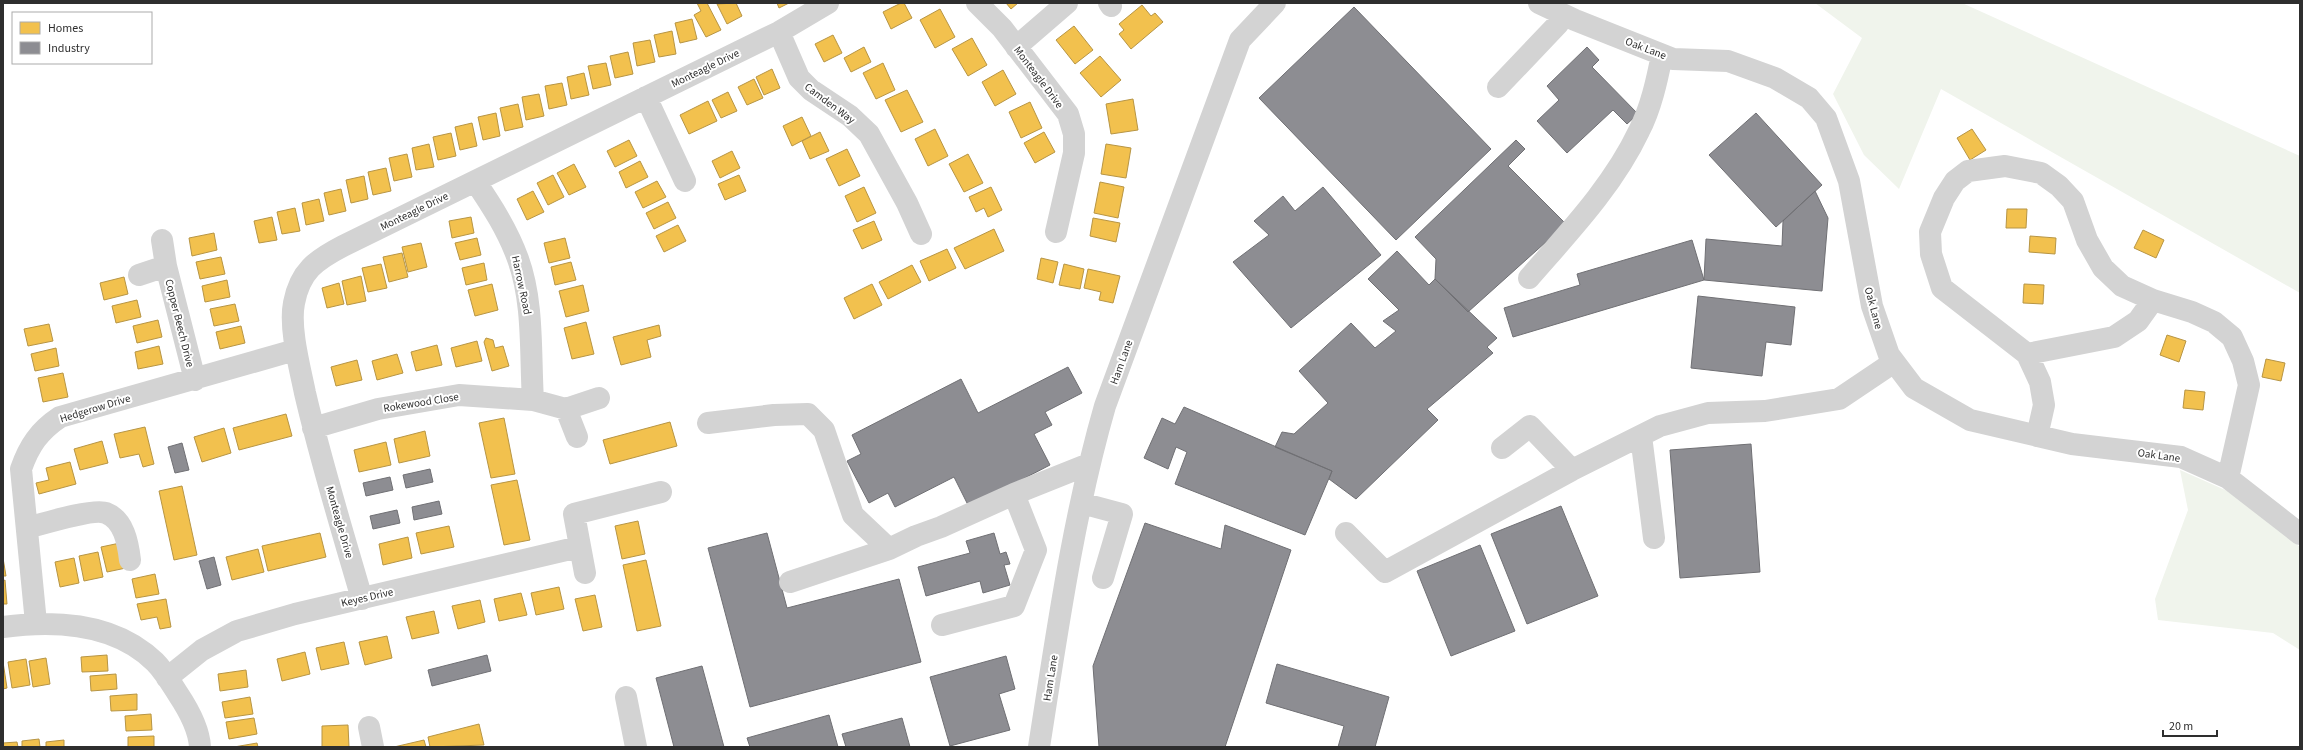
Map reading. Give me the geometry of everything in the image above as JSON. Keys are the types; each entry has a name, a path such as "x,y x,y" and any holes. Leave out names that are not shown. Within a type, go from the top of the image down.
{"street":[{"name":"Monteagle Drive","path":"362,599 313,428 295,350 293,304 304,276 316,261 475,181 779,32 828,3"},
{"name":"Monteagle Drive","path":"977,3 1002,28 1068,114 1074,134 1074,153 1056,232"},
{"path":"1016,47 1067,3"},
{"name":"Ham Lane","path":"1039,747 1066,581 1081,503 1089,464 1105,406 1240,40 1275,3"},
{"name":"Oak Lane","path":"1539,3 1564,15 1673,59 1728,61 1774,78 1809,98 1826,118 1849,181 1872,306 1889,355 1914,388 1970,420 2072,444 2181,457 2228,478 2300,534"},
{"path":"1498,87 1558,24 1564,15"},
{"name":"Camden Way","path":"779,32 799,78 812,90 850,116 869,134 907,203 921,234"},
{"path":"1529,278 1585,213 1626,154 1640,130 1658,77 1662,55"},
{"path":"646,97 685,181"},
{"path":"2037,436 2044,405 2040,382 2027,354 1942,288 1931,254 1930,232 1944,198 1955,181 1968,171 2005,166 2040,173 2059,186 2073,201 2086,240 2103,268 2122,286 2153,300 2192,312 2214,322 2232,337 2243,362 2249,385 2228,478"},
{"name":"Harrow Road","path":"475,181 500,218 518,260 528,307 533,400"},
{"name":"Copper Beech Drive","path":"162,240 166,266 195,380"},
{"name":"Copper Beech Drive","path":"139,275 166,266"},
{"path":"2027,354 2114,337 2138,321 2153,300"},
{"name":"Hedgerow Drive","path":"36,623 21,469 30,446 39,433 60,417 195,380 295,350"},
{"path":"1346,533 1385,572 1572,470 1660,426 1708,413 1765,411 1839,399 1894,362"},
{"name":"Rokewood Close","path":"313,428 378,409 459,395 533,400 566,409"},
{"path":"578,437 566,409 599,398"},
{"path":"708,423 774,415 808,414 824,430 853,514 889,549"},
{"path":"1502,448 1530,426 1572,470"},
{"path":"1641,436 1654,538"},
{"path":"790,582 889,549 1014,494 1089,464"},
{"path":"585,573 574,514 661,492"},
{"path":"942,625 1014,606 1036,550 1014,494"},
{"path":"1081,503 1122,514 1103,578"},
{"path":"26,528 93,512 105,512 122,528 130,560"},
{"name":"Keyes Drive","path":"168,678 202,650 238,631 295,614 579,546"},
{"path":"3,628 36,623 96,628 120,638 154,662 168,678 190,712 200,747"},
{"path":"626,697 636,747"}],"shaded area":[{"path":"1815,3 1962,3 2300,156 2300,293 1941,89 1899,189 1864,155 1833,94 1862,38"},
{"path":"2180,470 2232,493 2300,547 2300,650 2273,633 2158,620 2155,599 2188,510"}],"building: Homes":[{"path":"697,3 707,3 721,30 706,37 694,15 701,11"},
{"path":"736,3 742,16 727,24 717,4"},
{"path":"777,3 789,3 779,8"},
{"path":"904,3 912,18 891,29 883,12"},
{"path":"1006,3 1018,3 1011,9"},
{"path":"1142,5 1151,16 1155,13 1163,22 1131,49 1119,34 1124,30 1119,24"},
{"path":"940,9 955,37 935,48 920,20"},
{"path":"692,19 697,39 680,43 675,23"},
{"path":"1074,26 1093,50 1075,64 1056,40"},
{"path":"672,31 676,54 659,57 654,35"},
{"path":"833,35 842,53 824,62 815,44"},
{"path":"972,38 987,65 968,76 952,49"},
{"path":"650,40 655,62 637,66 633,43"},
{"path":"864,47 871,62 851,72 844,58"},
{"path":"628,52 633,74 615,78 610,56"},
{"path":"1100,56 1121,80 1101,97 1080,73"},
{"path":"606,63 611,85 593,89 588,66"},
{"path":"883,63 895,90 876,99 863,73"},
{"path":"772,69 780,88 764,95 756,77"},
{"path":"1003,70 1016,94 995,106 982,82"},
{"path":"584,73 589,95 571,99 567,77"},
{"path":"754,79 763,98 747,105 738,87"},
{"path":"562,83 567,105 549,109 545,86"},
{"path":"907,90 923,122 901,132 885,100"},
{"path":"728,92 737,111 721,118 712,100"},
{"path":"539,94 544,116 526,120 522,97"},
{"path":"1133,99 1138,130 1111,134 1106,104"},
{"path":"708,101 717,121 689,134 680,115"},
{"path":"1030,102 1042,128 1021,138 1009,112"},
{"path":"518,104 523,127 505,131 500,108"},
{"path":"496,113 500,136 483,140 478,117"},
{"path":"802,117 811,136 792,146 783,126"},
{"path":"472,123 477,146 460,150 455,127"},
{"path":"935,129 948,156 928,166 915,139"},
{"path":"1972,129 1986,150 1970,160 1957,138"},
{"path":"820,132 829,151 810,159 802,141"},
{"path":"1044,132 1055,152 1035,163 1024,143"},
{"path":"451,133 456,156 438,160 433,137"},
{"path":"629,140 637,156 615,167 607,151"},
{"path":"429,144 434,167 416,170 412,148"},
{"path":"1106,144 1131,148 1126,178 1101,174"},
{"path":"847,149 860,176 839,186 826,159"},
{"path":"732,151 740,168 720,178 712,161"},
{"path":"407,154 412,177 394,181 389,158"},
{"path":"968,154 983,183 964,192 949,164"},
{"path":"640,161 648,177 626,188 619,172"},
{"path":"574,164 586,187 569,195 557,173"},
{"path":"386,168 391,191 373,195 368,172"},
{"path":"553,175 564,197 548,205 537,183"},
{"path":"739,175 746,191 725,200 718,184"},
{"path":"364,176 368,199 351,203 346,180"},
{"path":"657,181 666,197 643,208 635,192"},
{"path":"1100,182 1124,187 1118,218 1094,213"},
{"path":"864,187 876,213 857,222 845,196"},
{"path":"991,187 1002,210 988,217 984,208 976,212 969,197"},
{"path":"341,189 346,211 329,215 324,193"},
{"path":"533,191 544,212 527,220 517,199"},
{"path":"319,199 324,221 306,225 302,203"},
{"path":"668,202 676,218 654,229 646,213"},
{"path":"295,208 300,231 282,234 277,212"},
{"path":"2007,209 2027,209 2026,228 2006,228"},
{"path":"272,217 277,240 259,243 254,221"},
{"path":"471,217 474,233 452,238 449,221"},
{"path":"1093,218 1120,223 1116,242 1090,236"},
{"path":"874,221 882,240 862,249 853,230"},
{"path":"678,225 686,241 664,252 656,236"},
{"path":"994,229 1004,251 965,269 954,248"},
{"path":"2143,230 2164,240 2156,258 2134,248"},
{"path":"214,233 217,250 192,256 189,238"},
{"path":"2030,236 2056,238 2055,254 2029,252"},
{"path":"477,238 481,255 460,260 455,243"},
{"path":"565,238 570,258 549,263 544,243"},
{"path":"421,243 427,267 408,272 402,247"},
{"path":"947,249 956,268 929,281 920,261"},
{"path":"402,253 408,277 389,282 383,257"},
{"path":"221,257 225,274 200,279 196,262"},
{"path":"1041,258 1058,262 1053,283 1037,279"},
{"path":"571,262 576,280 555,285 551,267"},
{"path":"484,263 487,280 466,285 462,268"},
{"path":"381,264 387,288 368,292 362,268"},
{"path":"1064,264 1084,269 1080,289 1059,285"},
{"path":"912,265 921,282 888,299 879,282"},
{"path":"1088,269 1120,276 1113,303 1099,300 1101,292 1084,288"},
{"path":"361,276 366,301 347,305 342,281"},
{"path":"124,277 128,294 104,300 100,283"},
{"path":"227,280 230,297 205,302 202,286"},
{"path":"339,283 344,304 327,308 322,288"},
{"path":"492,284 498,310 475,316 468,290"},
{"path":"872,284 882,305 854,319 844,298"},
{"path":"2024,284 2044,285 2043,304 2023,303"},
{"path":"583,285 589,311 566,317 559,291"},
{"path":"137,300 141,317 116,323 112,306"},
{"path":"235,304 239,321 214,326 210,309"},
{"path":"158,320 162,337 137,343 133,326"},
{"path":"586,322 594,354 572,359 564,328"},
{"path":"49,324 53,341 28,346 24,329"},
{"path":"659,325 661,336 647,340 651,357 621,365 613,337"},
{"path":"241,326 245,343 220,349 216,332"},
{"path":"2167,335 2186,341 2179,362 2160,355"},
{"path":"486,338 493,340 495,348 503,346 509,366 492,371 484,342"},
{"path":"477,341 482,361 456,367 451,348"},
{"path":"437,345 442,365 416,371 411,352"},
{"path":"159,346 163,364 138,369 135,352"},
{"path":"56,348 59,366 35,371 31,354"},
{"path":"397,354 403,373 377,380 372,361"},
{"path":"2266,359 2285,363 2281,381 2262,377"},
{"path":"357,360 362,380 336,386 331,367"},
{"path":"63,373 68,397 43,402 38,378"},
{"path":"2185,390 2205,392 2203,410 2183,408"},
{"path":"286,414 292,436 239,450 233,428"},
{"path":"504,418 515,474 491,478 479,423"},
{"path":"670,422 677,446 610,464 603,440"},
{"path":"145,427 154,464 143,467 139,454 120,458 114,434"},
{"path":"224,428 231,453 202,462 194,437"},
{"path":"425,431 430,456 399,463 394,439"},
{"path":"102,441 108,463 80,470 74,449"},
{"path":"386,442 391,465 359,472 354,450"},
{"path":"70,462 76,484 39,494 36,483 49,480 46,468"},
{"path":"517,480 530,540 504,545 491,485"},
{"path":"182,486 197,555 174,560 159,491"},
{"path":"638,521 645,554 622,559 615,526"},
{"path":"449,526 454,547 421,554 416,533"},
{"path":"320,533 326,557 268,571 262,546"},
{"path":"408,537 412,558 383,565 379,544"},
{"path":"120,543 126,568 107,572 101,547"},
{"path":"258,549 264,572 232,580 226,557"},
{"path":"98,552 103,577 84,581 79,556"},
{"path":"3,558 6,576 3,576"},
{"path":"74,558 79,583 60,587 55,562"},
{"path":"646,560 661,626 637,631 623,565"},
{"path":"155,574 159,594 136,598 132,579"},
{"path":"5,580 7,604 3,604 3,581"},
{"path":"559,587 564,609 536,615 531,593"},
{"path":"521,593 527,615 499,621 494,599"},
{"path":"595,595 602,627 583,631 575,599"},
{"path":"166,599 171,627 160,629 157,617 141,620 137,604"},
{"path":"480,600 485,622 458,629 452,606"},
{"path":"434,611 439,633 412,639 406,617"},
{"path":"387,636 392,658 365,665 359,642"},
{"path":"344,642 349,664 321,670 316,648"},
{"path":"305,652 310,674 282,681 277,659"},
{"path":"107,655 108,671 82,672 81,657"},
{"path":"46,658 50,684 33,687 29,661"},
{"path":"26,659 30,685 12,688 8,662"},
{"path":"3,662 7,688 3,689"},
{"path":"246,670 248,687 220,691 218,674"},
{"path":"116,674 117,689 91,691 90,676"},
{"path":"137,694 137,710 111,711 110,696"},
{"path":"250,697 253,714 225,718 222,702"},
{"path":"151,714 152,730 126,731 125,716"},
{"path":"254,718 257,734 229,739 226,722"},
{"path":"479,724 484,745 430,747 428,737"},
{"path":"348,725 349,747 322,747 322,726"},
{"path":"154,736 154,747 128,747 128,737"},
{"path":"39,739 40,747 22,747 22,741"},
{"path":"64,740 64,747 46,747 46,742"},
{"path":"424,740 426,747 394,747"},
{"path":"17,742 18,747 3,747 3,743"},
{"path":"257,743 258,747 234,747"}],"building: Industry":[{"path":"1354,7 1491,149 1396,240 1259,98"},
{"path":"1587,47 1599,60 1592,67 1638,114 1627,124 1613,110 1567,153 1537,121 1559,100 1547,86"},
{"path":"1756,113 1822,185 1776,227 1709,155"},
{"path":"1516,140 1525,149 1508,166 1566,224 1468,312 1435,279 1436,259 1415,237"},
{"path":"1323,187 1381,255 1291,328 1233,262 1269,235 1254,221 1283,196 1295,211"},
{"path":"1815,191 1828,218 1822,291 1704,280 1706,239 1782,246 1783,221"},
{"path":"1692,240 1704,280 1513,337 1504,308 1580,285 1577,274"},
{"path":"1397,251 1429,285 1435,279 1497,338 1487,347 1493,353 1427,409 1438,420 1356,499 1329,479 1332,471 1275,447 1282,432 1294,434 1328,403 1299,371 1351,323 1375,348 1396,331 1383,321 1399,310 1368,279"},
{"path":"1698,296 1795,307 1791,345 1766,342 1762,376 1691,368"},
{"path":"1068,367 1082,393 1045,412 1052,425 1034,434 1050,465 969,507 954,477 895,507 888,493 869,503 847,461 861,454 852,435 961,379 978,413"},
{"path":"1184,407 1332,471 1305,535 1175,484 1187,452 1176,447 1168,469 1144,458 1162,418 1175,424"},
{"path":"182,443 189,470 175,473 168,447"},
{"path":"1751,444 1760,572 1680,578 1670,450"},
{"path":"430,469 433,482 406,488 403,475"},
{"path":"390,477 393,490 366,496 363,483"},
{"path":"439,501 442,514 414,520 412,507"},
{"path":"1561,506 1598,596 1527,624 1491,534"},
{"path":"397,510 400,523 373,529 370,516"},
{"path":"1145,523 1221,549 1225,525 1291,550 1225,747 1099,747 1093,666"},
{"path":"767,533 787,608 899,579 921,662 750,707 708,548"},
{"path":"994,533 1000,554 1006,552 1010,564 1004,565 1010,585 983,593 980,581 926,596 918,567 970,553 966,541"},
{"path":"1480,545 1515,631 1451,656 1417,571"},
{"path":"214,557 221,585 207,589 199,561"},
{"path":"487,655 491,671 432,686 428,670"},
{"path":"1006,656 1015,689 999,694 1010,730 950,746 930,677"},
{"path":"1277,664 1389,697 1375,747 1338,747 1344,726 1266,703"},
{"path":"702,666 724,747 674,747 656,678"},
{"path":"829,715 838,747 750,747 747,738"},
{"path":"902,718 910,747 846,747 842,734"}]}
